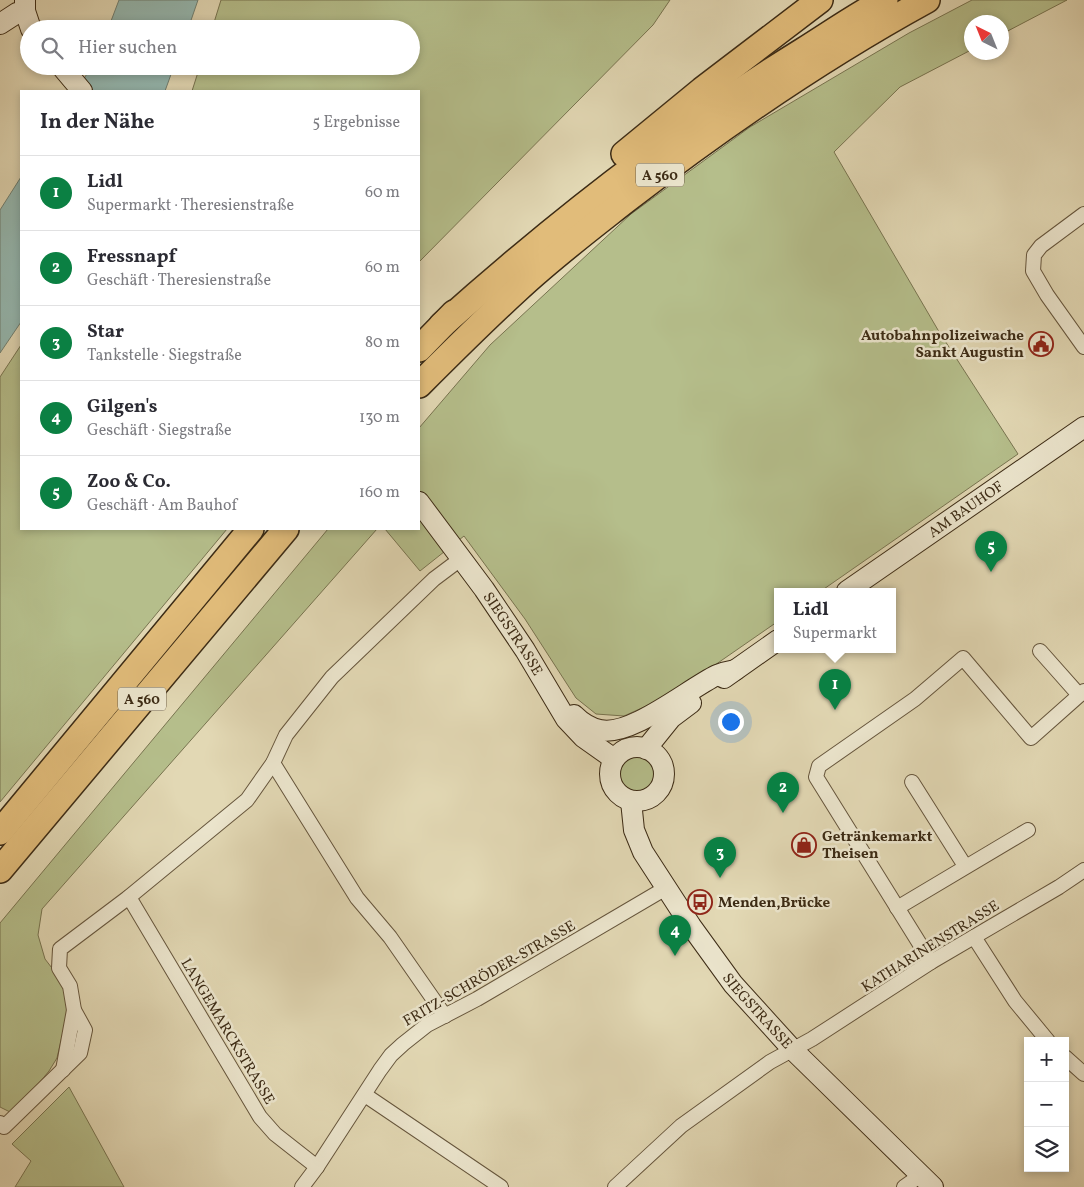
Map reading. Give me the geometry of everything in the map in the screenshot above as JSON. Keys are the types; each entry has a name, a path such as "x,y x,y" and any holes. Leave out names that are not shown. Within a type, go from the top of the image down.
{"highway":[{"path":"442,325 508,257 608,167 695,96 820,0"},
{"name":"A 560","path":"420,348 442,325 496,277 662,145 776,67 885,0"},
{"name":"A 560","path":"420,384 517,290 566,247 676,162 788,84 877,28 927,0"},
{"name":"A 560","path":"0,832 250,530"},
{"name":"A 560","path":"0,870 285,530"}],"main road":[{"path":"0,24 9,17 27,13"},
{"path":"69,75 81,90"},
{"name":"AM BAUHOF","path":"850,588 1084,427"},
{"name":"SIEGSTRASSE","path":"420,503 462,558 525,650 566,719 583,737 614,759"},
{"path":"646,748 671,718 774,643"},
{"path":"554,697 589,726 601,730 612,730 652,714 717,675 735,670"},
{"path":"628,748 646,748 660,758 664,774 663,783 654,796 647,800 631,801 623,798 616,792 610,776 611,767 614,759 628,748"},
{"name":"SIEGSTRASSE","path":"631,801 634,830 643,852 733,984 792,1049 927,1181"}],"street":[{"path":"1084,214 1041,246 1034,254 1033,271 1047,295 1084,346"},
{"path":"0,1123 4,1127 80,1054 85,1030 74,1010 70,986 59,968 60,949 129,898 247,800 273,763 286,736 332,677 434,579 462,558"},
{"path":"931,962 816,777 819,766 915,699 963,658 1031,738 1082,693 1040,651"},
{"path":"273,763 357,898 390,937 445,1016"},
{"path":"912,782 965,866"},
{"path":"897,908 1028,830"},
{"name":"KATHARINENSTRASSE","path":"614,1187 681,1126 770,1062 812,1039 931,962 1059,887 1084,870"},
{"name":"FRITZ-SCHRÖDER-STRASSE","path":"302,1187 318,1167 391,1055 415,1034 666,888"},
{"name":"LANGEMARCKSTRASSE","path":"129,898 260,1117 275,1134 318,1167"},
{"path":"974,937 1015,1001 1045,1037"},
{"path":"1069,1061 1084,1074"},
{"path":"365,1095 501,1187"},
{"path":"904,1187 927,1181"}],"green space":[{"path":"221,0 670,0 653,25 420,261 420,90 192,90 197,75 420,75 420,20 215,20"},
{"path":"972,0 1067,0 1009,30 1009,15 964,15 964,54 900,87 834,152 938,330 1018,454 825,588 774,588 774,624 673,694 624,716 596,714 576,698 525,619 464,536 420,571 386,530 420,530 420,427 490,345 631,214 750,127 909,33"},
{"path":"20,347 20,530 226,530 0,802 0,377"},
{"path":"327,530 376,530 42,909 38,935 45,959 65,985 70,1002 57,1058 35,1088 10,1112 0,1107 0,923"},
{"path":"638,754 652,760 658,774 652,788 638,794 624,788 618,774 624,760"},
{"path":"69,1087 124,1187 15,1187 31,1161 12,1144"}],"water":[{"path":"119,0 198,0 191,20 111,20"},
{"path":"86,75 171,75 165,90 77,90"},
{"path":"20,179 20,323 0,353 0,210"}],"place":[{"name":"Autobahnpolizeiwache Sankt Augustin","path":"1041,344"},
{"name":"Zoo & Co.","path":"991,572"},
{"name":"Lidl","path":"835,710"},
{"name":"Fressnapf","path":"783,813"},
{"name":"Getränkemarkt Theisen","path":"804,845"},
{"name":"Star","path":"720,878"},
{"name":"Menden,Brücke","path":"700,902"},
{"name":"Gilgen's","path":"675,956"}]}
